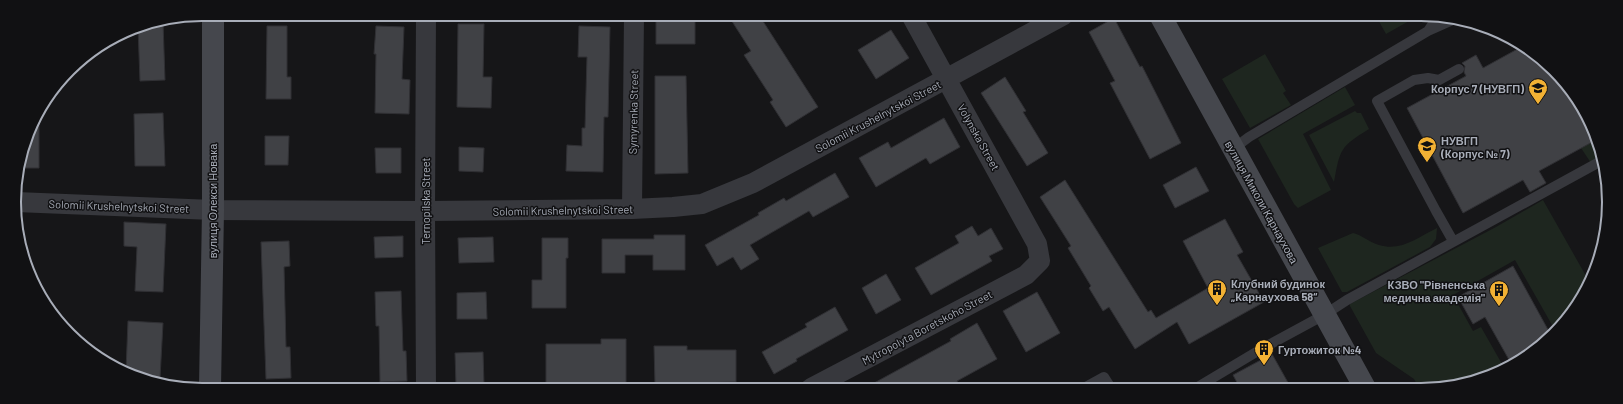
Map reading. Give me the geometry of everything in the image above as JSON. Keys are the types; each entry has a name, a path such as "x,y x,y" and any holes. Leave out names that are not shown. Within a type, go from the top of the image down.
{"main road":[{"name":"вулиця Олекси Новака","path":"210,383 213,210 212,21"},
{"name":"вулиця Миколи Карнаухова","path":"1163,21 1361,383"}],"street":[{"name":"Ternopilska Street","path":"426,21 426,383"},
{"name":"Symyrenka Street","path":"632,209 634,21"},
{"name":"Volynska Street","path":"914,21 1037,244 1040,261"},
{"name":"Solomii Krushelnytskoi Street","path":"21,202 213,210 425,211 632,209 702,204 753,183 1053,21"},
{"name":"Mytropolyta Boretskoho Street","path":"820,383 1026,275 1040,261"}],"lane":[{"path":"1428,32 1435,21"},
{"path":"1233,149 1249,137 1428,32 1446,23"},
{"path":"1453,241 1377,101 1414,80 1428,78 1439,80 1459,69"},
{"path":"1204,383 1263,348 1324,315 1347,300 1598,163"},
{"path":"1093,383 1104,377 1108,383"}],"shaded area":[{"path":"1379,21 1409,21 1386,34"},
{"path":"1265,54 1286,91 1283,93 1291,105 1250,128 1222,79"},
{"path":"1345,87 1355,105 1303,134 1331,190 1298,208 1294,204 1258,139"},
{"path":"1355,111 1357,113 1361,113 1369,129 1352,140 1343,150 1338,162 1334,182 1309,135"},
{"path":"1591,142 1597,159 1591,163 1581,148"},
{"path":"1543,200 1586,276 1578,292 1565,312 1553,326 1515,260 1453,295 1473,331 1481,327 1502,364 1468,377 1456,380 1433,383 1416,383 1414,379 1376,353 1350,304 1496,227"},
{"path":"1437,228 1436,239 1430,247 1347,292 1342,292 1318,248 1353,233 1379,245 1395,247 1409,242"}],"building":[{"path":"656,21 695,21 695,44 656,44"},
{"path":"732,21 763,21 818,107 786,127 770,102 773,100 744,55 751,51"},
{"path":"1109,21 1116,21 1140,67 1142,66 1181,143 1150,159 1110,83 1115,81 1089,32"},
{"path":"458,24 484,24 483,77 492,77 491,108 457,107"},
{"path":"163,25 165,80 140,81 138,33"},
{"path":"267,26 287,26 287,77 291,77 291,99 266,99"},
{"path":"376,26 404,27 402,79 410,80 409,114 375,113 376,54 374,54"},
{"path":"579,26 610,27 608,117 604,117 603,172 566,171 567,145 582,146 582,128 585,128 587,57 578,57"},
{"path":"891,30 909,58 876,79 858,50"},
{"path":"1518,49 1531,58 1549,74 1565,92 1578,112 1591,142 1539,171 1546,183 1530,192 1523,180 1463,213 1407,108 1466,76 1464,72 1465,66 1462,63 1476,55 1483,68"},
{"path":"655,76 686,76 688,173 655,174"},
{"path":"1005,77 1026,111 1023,112 1048,153 1027,166 981,93"},
{"path":"163,113 165,166 135,166 134,114"},
{"path":"944,118 960,147 930,164 926,158 876,187 859,158 888,142 891,148"},
{"path":"39,124 39,168 24,168 27,155"},
{"path":"265,136 289,136 288,165 265,165"},
{"path":"459,147 484,148 483,172 459,171"},
{"path":"375,148 401,148 401,173 376,173"},
{"path":"1196,167 1209,191 1175,208 1163,185"},
{"path":"835,173 849,197 813,217 809,211 750,245 759,259 741,270 733,257 717,266 705,245 759,215 758,213 784,198 786,201"},
{"path":"1065,180 1148,312 1151,310 1156,318 1208,288 1183,241 1225,219 1243,252 1237,255 1264,302 1189,344 1177,322 1135,349 1109,307 1103,311 1089,288 1091,286 1068,248 1071,246 1040,197"},
{"path":"124,222 166,224 163,292 135,291 137,247 124,246"},
{"path":"972,226 978,236 991,228 1003,249 989,256 992,261 931,295 915,268 959,243 955,236"},
{"path":"654,235 685,235 685,270 653,270 653,255 625,255 625,273 602,273 602,239 654,239"},
{"path":"403,236 403,257 375,258 374,237"},
{"path":"493,237 494,262 459,263 458,238"},
{"path":"542,238 568,238 568,258 566,258 566,308 532,308 532,280 542,280"},
{"path":"289,241 290,266 284,267 286,347 290,347 291,378 266,379 261,242"},
{"name":"КЗВО \"Рівненська медична академія\"","path":"1513,266 1548,331 1531,346 1509,360 1485,317 1473,324 1458,297"},
{"path":"886,274 901,300 876,314 862,288"},
{"path":"401,291 403,351 406,351 407,381 380,382 379,326 376,326 375,292"},
{"path":"486,292 487,319 457,319 457,293"},
{"path":"1037,292 1060,333 1026,352 1003,311"},
{"path":"835,307 848,330 796,359 797,361 774,374 762,352 807,327 805,324"},
{"path":"128,321 163,323 160,378 126,366"},
{"path":"977,323 997,359 957,381 958,383 874,383 951,341 950,339"},
{"path":"601,339 626,339 626,383 546,383 546,344 601,344"},
{"path":"654,346 687,346 687,350 736,350 736,382 655,383"},
{"path":"483,352 484,383 456,383 455,353"},
{"name":"Гуртожиток №4","path":"1272,354 1288,383 1237,383 1233,375"}],"place":[{"name":"Корпус 7 (НУВГП)","path":"1538,105"},
{"name":"НУВГП (Корпус № 7)","path":"1427,163"},
{"name":"Клубний будинок „Карнаухова 58“","path":"1217,306"},
{"name":"КЗВО \"Рівненська медична академія\"","path":"1499,307"},
{"name":"Гуртожиток №4","path":"1264,366"}]}
